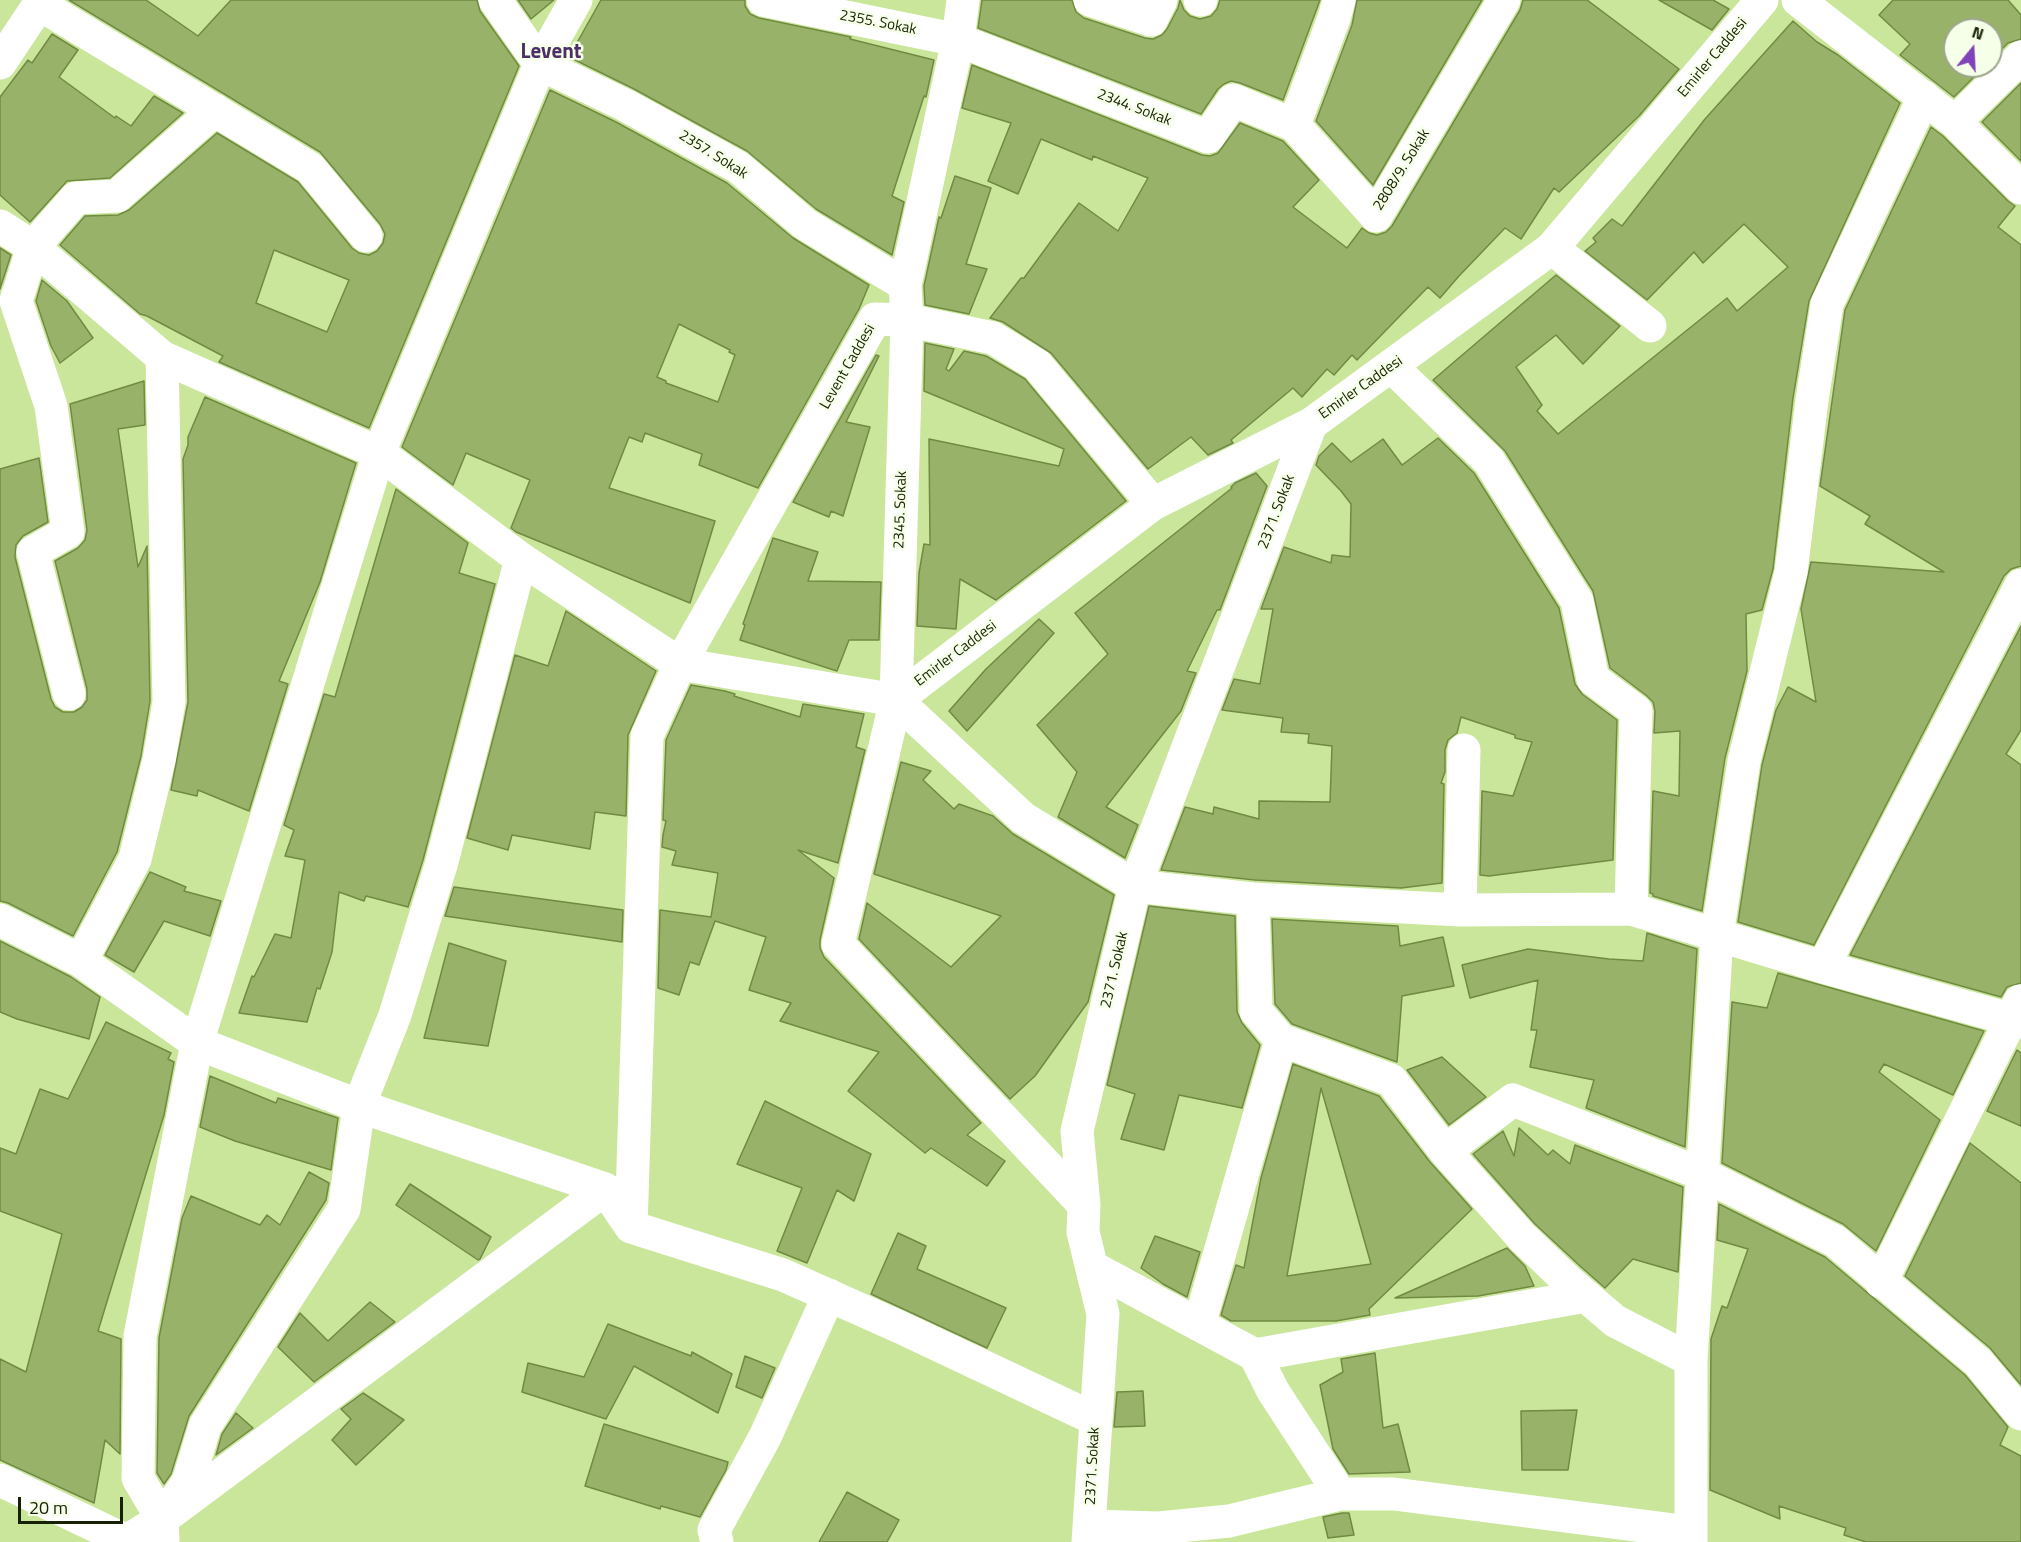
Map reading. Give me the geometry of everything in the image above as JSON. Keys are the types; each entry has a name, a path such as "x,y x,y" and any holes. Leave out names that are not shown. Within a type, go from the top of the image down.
{"street":[{"path":"495,0 540,64"},
{"path":"163,1531 138,1478 140,1336 197,1043 380,453 540,64 576,0"},
{"name":"2355. Sokak","path":"763,0 958,40"},
{"path":"963,0 958,40 905,285 907,320 993,338 1037,365 1153,504"},
{"path":"1090,0 1151,20 1161,0"},
{"path":"1294,125 1339,0"},
{"name":"2808/9. Sokak","path":"1294,125 1376,216 1504,0"},
{"name":"Emirler Caddesi","path":"896,700 1153,504 1311,424 1552,248 1762,0"},
{"path":"1798,0 1955,122 2021,188"},
{"path":"0,63 40,2 310,168 366,236"},
{"name":"2344. Sokak","path":"958,40 1208,137 1233,100 1294,125"},
{"path":"1955,122 2021,57"},
{"name":"2357. Sokak","path":"540,64 625,105 738,167 804,224 905,285"},
{"path":"1089,1534 1229,1521 1340,1494 1394,1494 1691,1537 1691,1360 1717,935 1744,761 1791,572 1812,400 1827,303 1924,97"},
{"path":"69,694 33,552 68,532 51,406 16,301 33,247 76,198 117,196 215,110"},
{"path":"0,226 33,247 162,357 380,453 522,559 680,664 896,700 1023,818 1135,886 1253,899 1460,910 1631,909 1823,967 2018,1014 1881,1282"},
{"path":"1552,248 1650,327"},
{"name":"Levent Caddesi","path":"680,664 875,319 907,320"},
{"name":"2345. Sokak","path":"907,320 896,700 838,944 1084,1205"},
{"path":"81,961 135,859 159,760 169,702 162,357"},
{"path":"1392,367 1489,461 1577,602 1593,679 1636,711 1631,909"},
{"name":"2371. Sokak","path":"1089,1534 1103,1314 1083,1232 1084,1205 1077,1131 1135,886 1311,424"},
{"path":"163,1531 188,1482 205,1426 344,1209 359,1106 395,1015 441,865 522,559"},
{"path":"1823,967 2021,585"},
{"path":"632,1227 647,736 680,664"},
{"path":"1460,910 1464,750"},
{"path":"1253,899 1256,1011 1281,1040 1391,1080 1445,1151 1522,1237 1615,1321 1691,1360"},
{"path":"0,920 81,961 197,1043 359,1106 605,1189 632,1227 783,1275 1095,1419"},
{"path":"1199,1325 1281,1040"},
{"path":"1445,1151 1513,1100 1702,1174 1835,1242 1978,1362 2021,1414"},
{"path":"0,1480 126,1541 163,1531 605,1189"},
{"path":"1092,1268 1255,1355 1273,1391 1340,1494"},
{"path":"717,1542 714,1530 765,1437 829,1295"},
{"path":"1255,1355 1586,1296"}],"building":[{"path":"69,0 146,0 198,36 231,0 477,0 480,11 519,66 369,428 219,362 223,356 140,314 60,245 85,216 118,215 129,210 217,133 298,182 352,248 359,253 369,255 377,251 383,243 385,234 380,224 320,152","holes":["274,250 349,280 327,332 256,303"]},
{"path":"518,0 554,0 531,19"},
{"path":"601,0 745,0 745,6 750,14 759,18 851,37 850,39 934,60 926,97 924,96 892,196 904,202 892,255 816,209 747,151 634,89 569,57"},
{"path":"982,0 1072,0 1076,12 1084,18 1153,39 1162,35 1167,29 1180,0 1184,10 1190,16 1200,19 1211,16 1220,0 1320,0 1283,100 1231,81 1218,89 1201,114 978,28"},
{"path":"1357,0 1482,0 1373,185 1316,121 1352,25"},
{"path":"1523,0 1587,0 1679,69 1639,116 1559,192 1554,188 1521,239 1505,228 1440,298 1428,287 1357,360 1352,355 1334,375 1327,369 1302,397 1293,388 1231,440 1233,443 1208,455 1191,437 1148,469 1051,353 1003,322 990,318 1021,278 1024,278 1079,203 1118,231 1148,178 1093,156 1092,160 1041,139 1018,194 988,181 1011,123 962,108 972,65 1202,155 1210,156 1218,153 1240,123 1283,141 1319,180 1293,207 1347,248 1362,228 1377,235 1386,232 1392,226 1520,10"},
{"path":"1659,0 1713,0 1729,9 1712,30"},
{"path":"1893,0 2008,0 2021,15 2021,39 2008,43 2003,48 2003,18 1943,18 1943,78 1973,78 1954,97 1900,55 1910,44 1879,15"},
{"path":"1793,21 1817,42 1838,55 1900,103 1809,301 1793,398 1773,569 1762,610 1746,614 1747,671 1725,758 1702,911 1653,896 1650,893 1653,791 1679,796 1680,731 1654,733 1653,702 1610,668 1593,591 1505,451 1433,380 1556,275 1620,326 1583,364 1556,335 1516,367 1542,405 1537,411 1558,434 1727,298 1737,311 1788,267 1744,224 1703,263 1694,252 1647,300 1585,251 1596,242 1593,238 1612,219 1622,226 1705,119"},
{"path":"52,34 78,50 59,77 115,118 116,116 131,126 154,96 183,113 110,178 67,181 30,222 0,195 0,97 28,60 32,63"},
{"path":"2021,83 2021,161 1982,122"},
{"path":"550,90 616,122 727,183 793,238 869,285 859,309 758,488 699,465 702,454 645,433 642,442 629,437 609,488 715,521 690,603 516,532 511,528 530,480 466,453 453,485 402,447","holes":["679,324 730,350 729,352 735,355 718,402 666,383 657,377"]},
{"path":"1931,127 2015,206 1998,227 2021,245 2021,566 2011,569 2004,576 1814,945 1738,922 1762,765 1776,710 1788,687 1816,702 1801,609 1811,562 1944,572 1865,524 1870,516 1820,486 1845,310"},
{"path":"955,176 991,188 966,264 987,269 969,314 925,305 924,286 939,217 941,218"},
{"path":"0,248 11,255 0,289"},
{"path":"42,280 67,301 93,338 60,363 51,346 36,301"},
{"path":"925,343 954,349 946,369 949,371 964,351 986,356 1025,379 1126,501 996,600 960,579 956,629 917,626 919,573 924,544 930,545 929,439 1059,466 1064,449 924,391"},
{"path":"876,355 879,356 846,422 870,427 843,516 831,511 829,517 793,502"},
{"path":"144,381 145,425 118,429 138,567 147,546 150,701 141,756 117,852 73,936 0,901 0,469 39,458 48,522 23,536 16,545 15,557 51,699 55,707 63,712 74,712 87,700 87,689 55,561 78,548 85,540 87,530 70,404"},
{"path":"205,397 356,463 320,582 279,681 288,684 249,811 198,790 197,796 171,790 188,702 183,459 188,437"},
{"path":"1438,438 1474,473 1559,608 1575,684 1582,694 1617,720 1613,860 1489,876 1480,875 1482,791 1513,796 1532,742 1515,738 1515,735 1461,717 1457,733 1448,740 1445,750 1445,772 1441,783 1444,784 1442,883 1401,888 1255,880 1161,870 1185,807 1213,814 1214,807 1259,819 1259,801 1330,802 1332,746 1308,743 1309,734 1281,732 1283,718 1222,710 1234,679 1260,684 1273,609 1261,609 1284,547 1331,563 1332,555 1350,557 1351,504 1316,465 1319,456 1332,443 1351,462 1383,439 1402,465"},
{"path":"1256,473 1267,486 1220,610 1217,610 1187,671 1196,673 1181,711 1106,807 1138,825 1125,858 1058,817 1077,772 1037,725 1108,654 1075,613 1232,488 1235,483"},
{"path":"396,489 468,543 459,573 495,584 423,860 408,907 366,896 364,901 339,892 332,952 320,989 317,988 307,1022 239,1013 252,976 254,977 275,934 291,938 305,860 285,856 294,830 284,825 324,694 335,697"},
{"path":"773,538 818,552 808,581 881,582 879,640 849,640 837,671 740,640 745,625 743,624"},
{"path":"566,611 656,671 628,735 626,816 595,812 590,849 512,835 508,850 467,838 515,655 548,666"},
{"path":"1039,619 1054,633 967,731 949,711 986,669"},
{"path":"2021,626 2021,730 2006,754 2021,765 2021,983 2007,987 2001,997 1850,955"},
{"path":"691,685 725,691 800,717 803,704 864,714 856,747 865,750 838,863 798,850 834,878 820,948 824,957 981,1123 967,1135 1005,1161 987,1186 931,1148 925,1153 848,1091 879,1052 780,1021 791,1003 749,990 766,937 715,921 699,965 690,962 679,995 658,988 660,910 711,917 718,873 672,865 676,851 662,847 666,821 663,820 666,740"},
{"path":"901,762 931,771 923,780 954,809 959,804 993,816 1013,834 1114,895 1088,1002 1035,1076 1010,1099 859,939 867,903 951,967 1001,916 874,874"},
{"path":"150,872 186,887 184,891 221,901 210,936 164,921 134,972 105,955"},
{"path":"454,887 623,910 622,942 445,916"},
{"path":"1149,906 1235,916 1237,1012 1242,1023 1260,1045 1242,1108 1179,1095 1164,1150 1121,1139 1135,1094 1107,1085"},
{"path":"1272,919 1398,926 1400,946 1443,937 1454,986 1402,996 1397,1062 1292,1024 1275,1004"},
{"path":"1647,933 1697,949 1685,1147 1586,1108 1594,1080 1530,1067 1537,1030 1531,1030 1538,980 1470,998 1462,965 1528,949 1643,961"},
{"path":"0,941 71,977 100,997 89,1039 0,1012"},
{"path":"449,943 506,961 488,1046 424,1038"},
{"path":"1778,973 1984,1031 1953,1095 1884,1064 1879,1072 1940,1120 1876,1251 1843,1224 1722,1163 1732,1002 1767,1008"},
{"path":"106,1022 171,1053 168,1059 174,1062 164,1115 98,1331 121,1339 120,1454 105,1440 94,1503 0,1460 0,1359 26,1372 62,1234 0,1211 0,1148 16,1154 40,1089 68,1099"},
{"path":"2017,1050 2021,1053 2021,1126 1987,1111"},
{"path":"1442,1057 1486,1097 1449,1125 1407,1070"},
{"path":"1293,1064 1379,1096 1430,1162 1472,1209 1369,1309 1370,1315 1336,1321 1231,1321 1221,1315 1236,1265 1244,1268 1261,1178","holes":["1321,1088 1371,1264 1287,1276"]},
{"path":"210,1076 276,1103 278,1098 338,1118 331,1170 235,1141 200,1127"},
{"path":"765,1101 871,1154 854,1201 837,1190 807,1263 777,1251 802,1188 737,1164"},
{"path":"1519,1128 1548,1155 1553,1150 1570,1164 1575,1145 1683,1187 1678,1272 1633,1259 1605,1288 1580,1266 1535,1224 1473,1154 1503,1131 1514,1156"},
{"path":"1970,1143 2021,1183 2021,1385 1990,1348 1905,1276"},
{"path":"309,1172 329,1183 326,1200 189,1416 171,1474 164,1484 157,1473 159,1338 182,1218 191,1196 260,1225 267,1215 280,1225"},
{"path":"410,1184 491,1237 480,1259 478,1260 396,1205"},
{"path":"1719,1204 1825,1257 1965,1375 2008,1427 2000,1445 2021,1456 2021,1542 1866,1542 1844,1535 1846,1528 1779,1506 1780,1519 1710,1490 1711,1339 1722,1306 1727,1308 1748,1249 1717,1240"},
{"path":"898,1233 926,1246 917,1269 1006,1308 987,1348 871,1294"},
{"path":"1155,1236 1200,1252 1187,1297 1163,1284 1141,1268"},
{"path":"1507,1248 1525,1266 1534,1286 1478,1296 1395,1298"},
{"path":"370,1302 395,1322 314,1382 278,1347 300,1313 328,1341"},
{"path":"608,1324 691,1356 692,1352 732,1374 718,1413 634,1366 606,1419 522,1392 528,1363 584,1377"},
{"path":"1375,1353 1383,1428 1398,1424 1410,1472 1349,1474 1333,1449 1320,1385 1343,1372 1341,1359"},
{"path":"745,1356 775,1368 762,1398 736,1387"},
{"path":"1143,1391 1145,1426 1114,1427 1117,1392"},
{"path":"363,1393 404,1420 356,1465 332,1440 351,1419 341,1409"},
{"path":"1577,1410 1568,1470 1522,1470 1521,1411"},
{"path":"236,1413 253,1428 216,1455 222,1434"},
{"path":"604,1424 728,1462 726,1470 700,1517 661,1506 660,1509 585,1486"},
{"path":"847,1492 899,1520 887,1542 819,1542"},
{"path":"1349,1513 1354,1535 1328,1538 1323,1517"}],"district":[{"name":"Levent","path":"551,53"}]}
